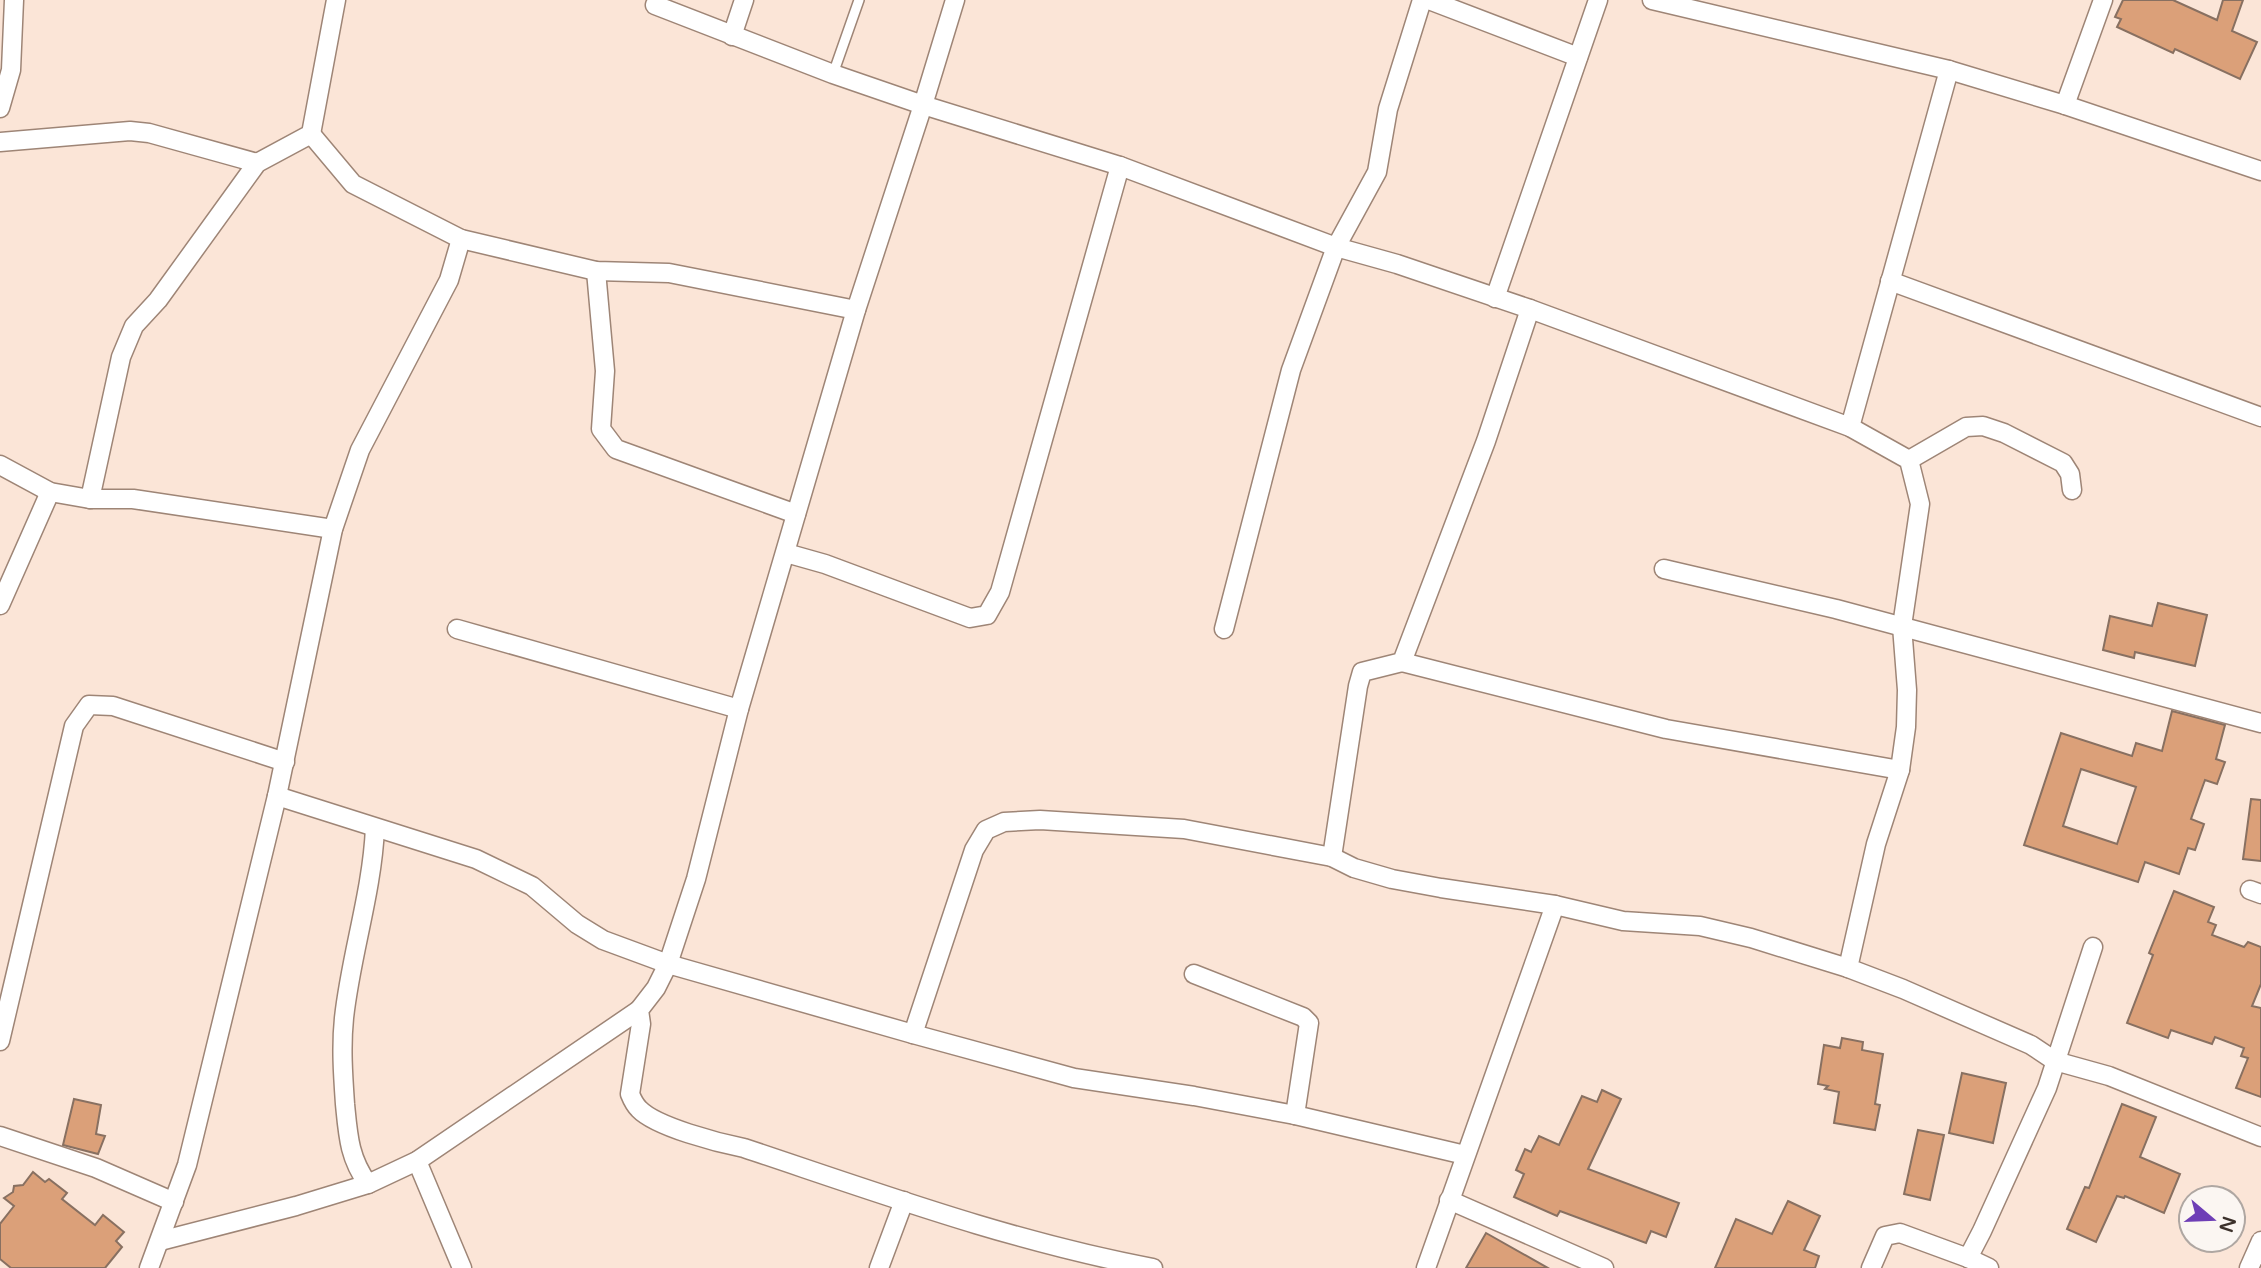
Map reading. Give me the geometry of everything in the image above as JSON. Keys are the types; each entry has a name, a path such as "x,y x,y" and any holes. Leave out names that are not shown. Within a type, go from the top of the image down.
{"street":[{"path":"0,108 11,71 14,0"},
{"path":"311,134 336,0"},
{"path":"732,36 744,0"},
{"path":"160,1241 296,1206 368,1184 417,1161 639,1010 656,988 668,964 696,879 739,709 856,310 955,0"},
{"path":"1224,629 1291,370 1336,247 1377,172 1388,109 1422,0"},
{"path":"1429,0 1578,57"},
{"path":"1495,298 1598,0"},
{"path":"1652,0 1949,70 2065,105 2261,171"},
{"path":"2065,105 2103,0"},
{"path":"655,5 834,75 1120,166 1336,247 1397,264 1530,309 1850,428 1909,460 1920,504 1902,626 1907,690 1906,727 1900,770 1876,844 1848,968"},
{"path":"1850,428 1949,70"},
{"path":"0,142 130,131 149,133 257,163"},
{"path":"90,499 121,357 134,326 159,300 257,163 311,134"},
{"path":"311,134 353,184 461,239 596,271 668,274 856,310"},
{"path":"786,553 825,564 970,618 987,615 1000,592 1120,166"},
{"path":"149,1268 187,1165 285,762 333,529 360,450 449,280 461,239"},
{"path":"596,271 605,371 601,429 617,449 796,514"},
{"path":"1890,281 2261,417"},
{"path":"1402,662 1486,441 1530,309"},
{"path":"1909,460 1966,427 1983,426 2004,433 2063,463 2070,474 2072,490"},
{"path":"0,465 50,492 90,499 133,499 333,529"},
{"path":"0,605 50,492"},
{"path":"1664,569 1902,626 2261,723"},
{"path":"457,629 739,709"},
{"path":"1332,858 1362,672 1402,662 1666,729 1900,770"},
{"path":"0,1041 74,726 89,705 113,706 285,762"},
{"path":"277,796 476,859 532,887 603,940 668,964 1074,1077 1295,1115 1465,1155"},
{"path":"912,1034 974,850 986,830 1004,822 1040,820 1184,829 1332,858 1354,868 1392,878 1555,905 1623,921 1700,926 1751,938 1848,968 1903,989 2031,1045 2055,1061 2109,1076 2261,1137"},
{"path":"368,1184 357,1168 349,1146 342,1063 344,1019 370,878 375,828"},
{"path":"1426,1268 1555,905"},
{"path":"1968,1258 2047,1088 2093,947"},
{"path":"1194,974 1303,1017 1308,1023 1295,1115"},
{"path":"639,1010 640,1024 629,1094 639,1110 710,1141 744,1148 988,1229 1054,1247 1153,1268"},
{"path":"0,1136 96,1168 174,1202"},
{"path":"417,1161 462,1268"},
{"path":"1449,1199 1604,1268"},
{"path":"879,1268 904,1201"},
{"path":"1871,1268 1885,1236 1900,1233 1989,1268"},
{"path":"2249,1268 2261,1241"}],"lane":[{"path":"834,75 859,0"}],"building":[{"path":"2123,0 2173,0 2217,20 2223,0 2243,0 2232,31 2257,42 2240,79 2175,49 2173,53 2117,27 2121,19 2115,17"},
{"path":"2158,603 2207,615 2195,666 2135,652 2134,658 2103,650 2110,616 2152,626"},
{"path":"2172,711 2225,725 2216,759 2225,762 2217,784 2205,780 2191,819 2204,824 2195,850 2188,848 2179,874 2145,862 2138,882 2024,845 2061,733 2132,756 2136,743 2162,751","holes":["2081,769 2136,787 2117,844 2063,826"]},
{"path":"2251,799 2261,800 2261,861 2243,859"},
{"path":"2174,891 2214,907 2208,922 2216,925 2212,935 2244,947 2248,942 2261,947 2261,984 2252,1006 2261,1008 2261,1097 2236,1088 2248,1058 2241,1056 2244,1048 2215,1037 2212,1044 2171,1030 2168,1038 2127,1023 2153,955 2149,953"},
{"path":"1842,1038 1863,1042 1862,1050 1883,1054 1875,1104 1880,1105 1875,1130 1834,1123 1839,1092 1825,1089 1828,1086 1818,1084 1824,1045 1840,1048"},
{"path":"1962,1073 2006,1083 1993,1143 1949,1133"},
{"path":"1602,1090 1621,1099 1588,1169 1679,1203 1666,1237 1651,1231 1646,1243 1560,1211 1557,1216 1514,1197 1524,1174 1516,1170 1525,1149 1531,1152 1539,1136 1559,1145 1582,1096 1597,1102"},
{"path":"74,1099 101,1105 96,1134 105,1136 98,1154 63,1145"},
{"path":"2122,1104 2156,1117 2140,1157 2180,1174 2164,1213 2125,1196 2117,1196 2096,1242 2067,1229 2085,1187 2089,1188"},
{"path":"1918,1130 1944,1135 1930,1200 1904,1194"},
{"path":"33,1172 45,1182 49,1179 67,1193 62,1199 95,1225 103,1215 124,1232 116,1241 122,1247 105,1268 11,1268 0,1259 0,1224 14,1206 4,1198 13,1192 14,1186 23,1185"},
{"path":"1788,1201 1820,1216 1804,1250 1819,1256 1815,1268 1715,1268 1736,1219 1772,1234"},
{"path":"1486,1233 1548,1268 1466,1268"}]}
